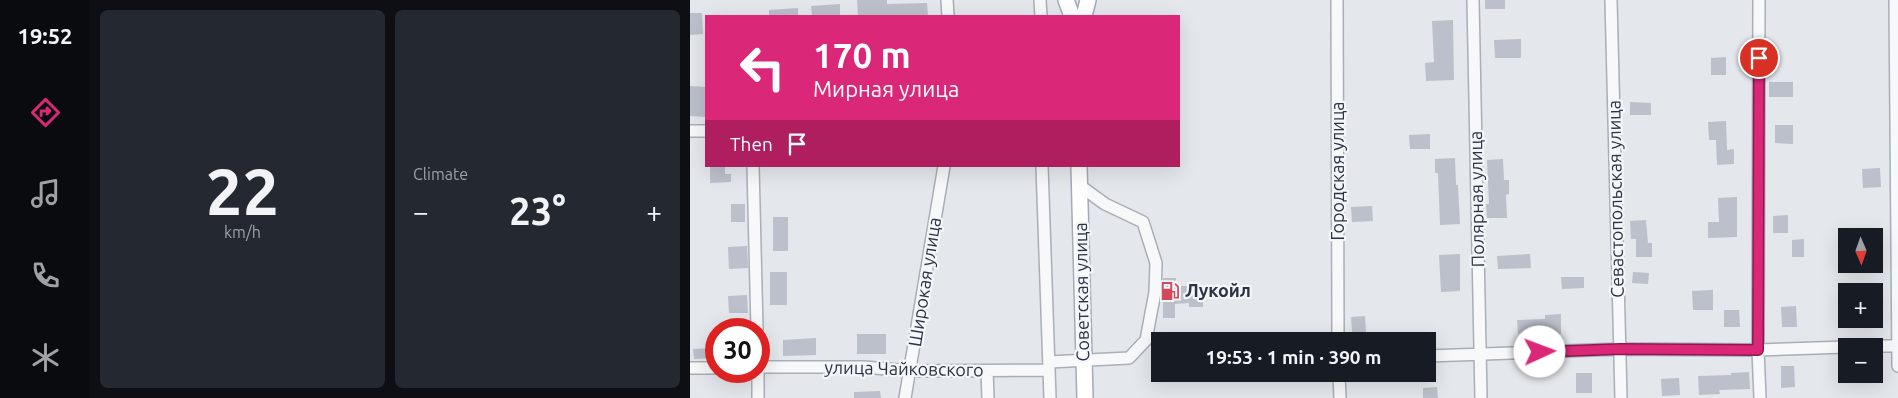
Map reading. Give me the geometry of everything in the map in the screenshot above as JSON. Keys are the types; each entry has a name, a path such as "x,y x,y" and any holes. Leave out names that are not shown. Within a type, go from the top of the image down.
{"main road":[{"path":"1066,0 1072,15"},
{"path":"1084,15 1088,0"},
{"name":"Советская улица","path":"1080,167 1085,398"}],"street":[{"path":"947,0 948,15"},
{"path":"1040,0 1041,15"},
{"name":"Городская улица","path":"1337,0 1338,332"},
{"name":"Полярная улица","path":"1473,0 1481,398"},
{"name":"Севастопольская улица","path":"1611,0 1621,398"},
{"path":"1759,0 1758,350 1760,398"},
{"path":"1895,0 1898,366"},
{"path":"690,131 705,130"},
{"path":"752,167 756,318"},
{"name":"Широкая улица","path":"905,398 944,167"},
{"path":"1042,167 1050,398"},
{"name":"улица Чайковского","path":"770,368 864,368 910,371 987,370 1129,358 1146,340 1155,292 1156,263 1144,222 1104,204 1079,185"},
{"path":"1883,346 1897,346"},
{"path":"1436,356 1620,349 1758,350 1838,347"},
{"path":"690,368 705,368"},
{"path":"987,370 988,398"},
{"path":"1339,382 1340,398"},
{"path":"758,383 758,398"}],"building":[{"path":"857,0 887,0 887,4 927,3 928,15 858,15"},
{"path":"1485,0 1505,0 1505,9 1485,9"},
{"path":"840,4 840,15 812,15 811,6"},
{"path":"798,8 798,15 769,15 769,10"},
{"path":"690,13 702,13 703,34 690,35"},
{"path":"1453,20 1454,80 1426,81 1425,63 1434,62 1432,21"},
{"path":"1521,39 1521,58 1495,58 1494,40"},
{"path":"1726,57 1726,75 1711,75 1711,58"},
{"path":"1769,82 1793,82 1793,97 1769,97"},
{"path":"690,86 705,87 705,117 690,116"},
{"path":"1630,102 1651,103 1651,115 1630,115"},
{"path":"1726,121 1727,150 1734,149 1734,164 1717,165 1716,140 1709,140 1708,122"},
{"path":"1775,125 1793,125 1793,144 1775,143"},
{"path":"1430,134 1430,149 1410,149 1409,135"},
{"path":"1455,158 1460,224 1440,225 1438,173 1435,173 1435,159"},
{"path":"1503,159 1504,180 1509,180 1509,194 1506,195 1507,218 1487,218 1486,204 1489,204 1487,160"},
{"path":"710,167 725,167 725,174 731,174 731,182 710,183"},
{"path":"1880,168 1881,187 1863,188 1862,169"},
{"path":"1737,197 1737,237 1708,238 1708,222 1719,222 1718,198"},
{"path":"731,204 745,204 745,222 731,222"},
{"path":"1372,206 1373,221 1352,222 1351,207"},
{"path":"1788,215 1788,233 1773,233 1773,216"},
{"path":"773,217 788,217 788,251 773,251"},
{"path":"1646,220 1648,243 1652,243 1652,257 1636,257 1636,239 1631,239 1630,221"},
{"path":"1804,239 1804,257 1792,257 1792,240"},
{"path":"747,246 748,268 729,269 728,247"},
{"path":"1460,254 1460,291 1441,292 1439,255"},
{"path":"1530,254 1531,268 1498,269 1497,256"},
{"path":"770,272 787,272 787,305 770,305"},
{"path":"1633,272 1649,273 1648,284 1632,283"},
{"path":"1561,277 1584,277 1584,288 1562,289"},
{"path":"1163,278 1176,278 1176,286 1203,286 1203,307 1189,307 1189,303 1175,304 1175,318 1163,318"},
{"path":"1713,290 1713,310 1693,310 1692,291"},
{"path":"747,295 748,313 729,313 728,296"},
{"path":"1796,306 1797,327 1782,327 1781,307"},
{"path":"1724,310 1739,310 1740,327 1724,327"},
{"path":"1561,314 1561,334 1518,334 1517,320 1545,319 1545,315"},
{"path":"1365,316 1366,332 1352,332 1351,317"},
{"path":"857,334 886,334 886,354 857,354"},
{"path":"816,338 816,355 783,356 783,340"},
{"path":"705,348 705,358 694,359 693,349"},
{"path":"1781,366 1794,366 1795,387 1781,388"},
{"path":"1749,372 1750,389 1719,390 1720,394 1699,395 1698,376 1731,375 1731,373"},
{"path":"1576,373 1592,373 1592,393 1576,393"},
{"path":"1679,378 1680,395 1662,396 1661,379"},
{"path":"1437,387 1438,398 1423,398 1423,388"},
{"path":"880,391 881,398 854,398 854,392"}],"place":[{"name":"Лукойл","path":"1170,291"}],"route":[{"path":"1540,352 1620,349 1758,350 1759,58"}]}
